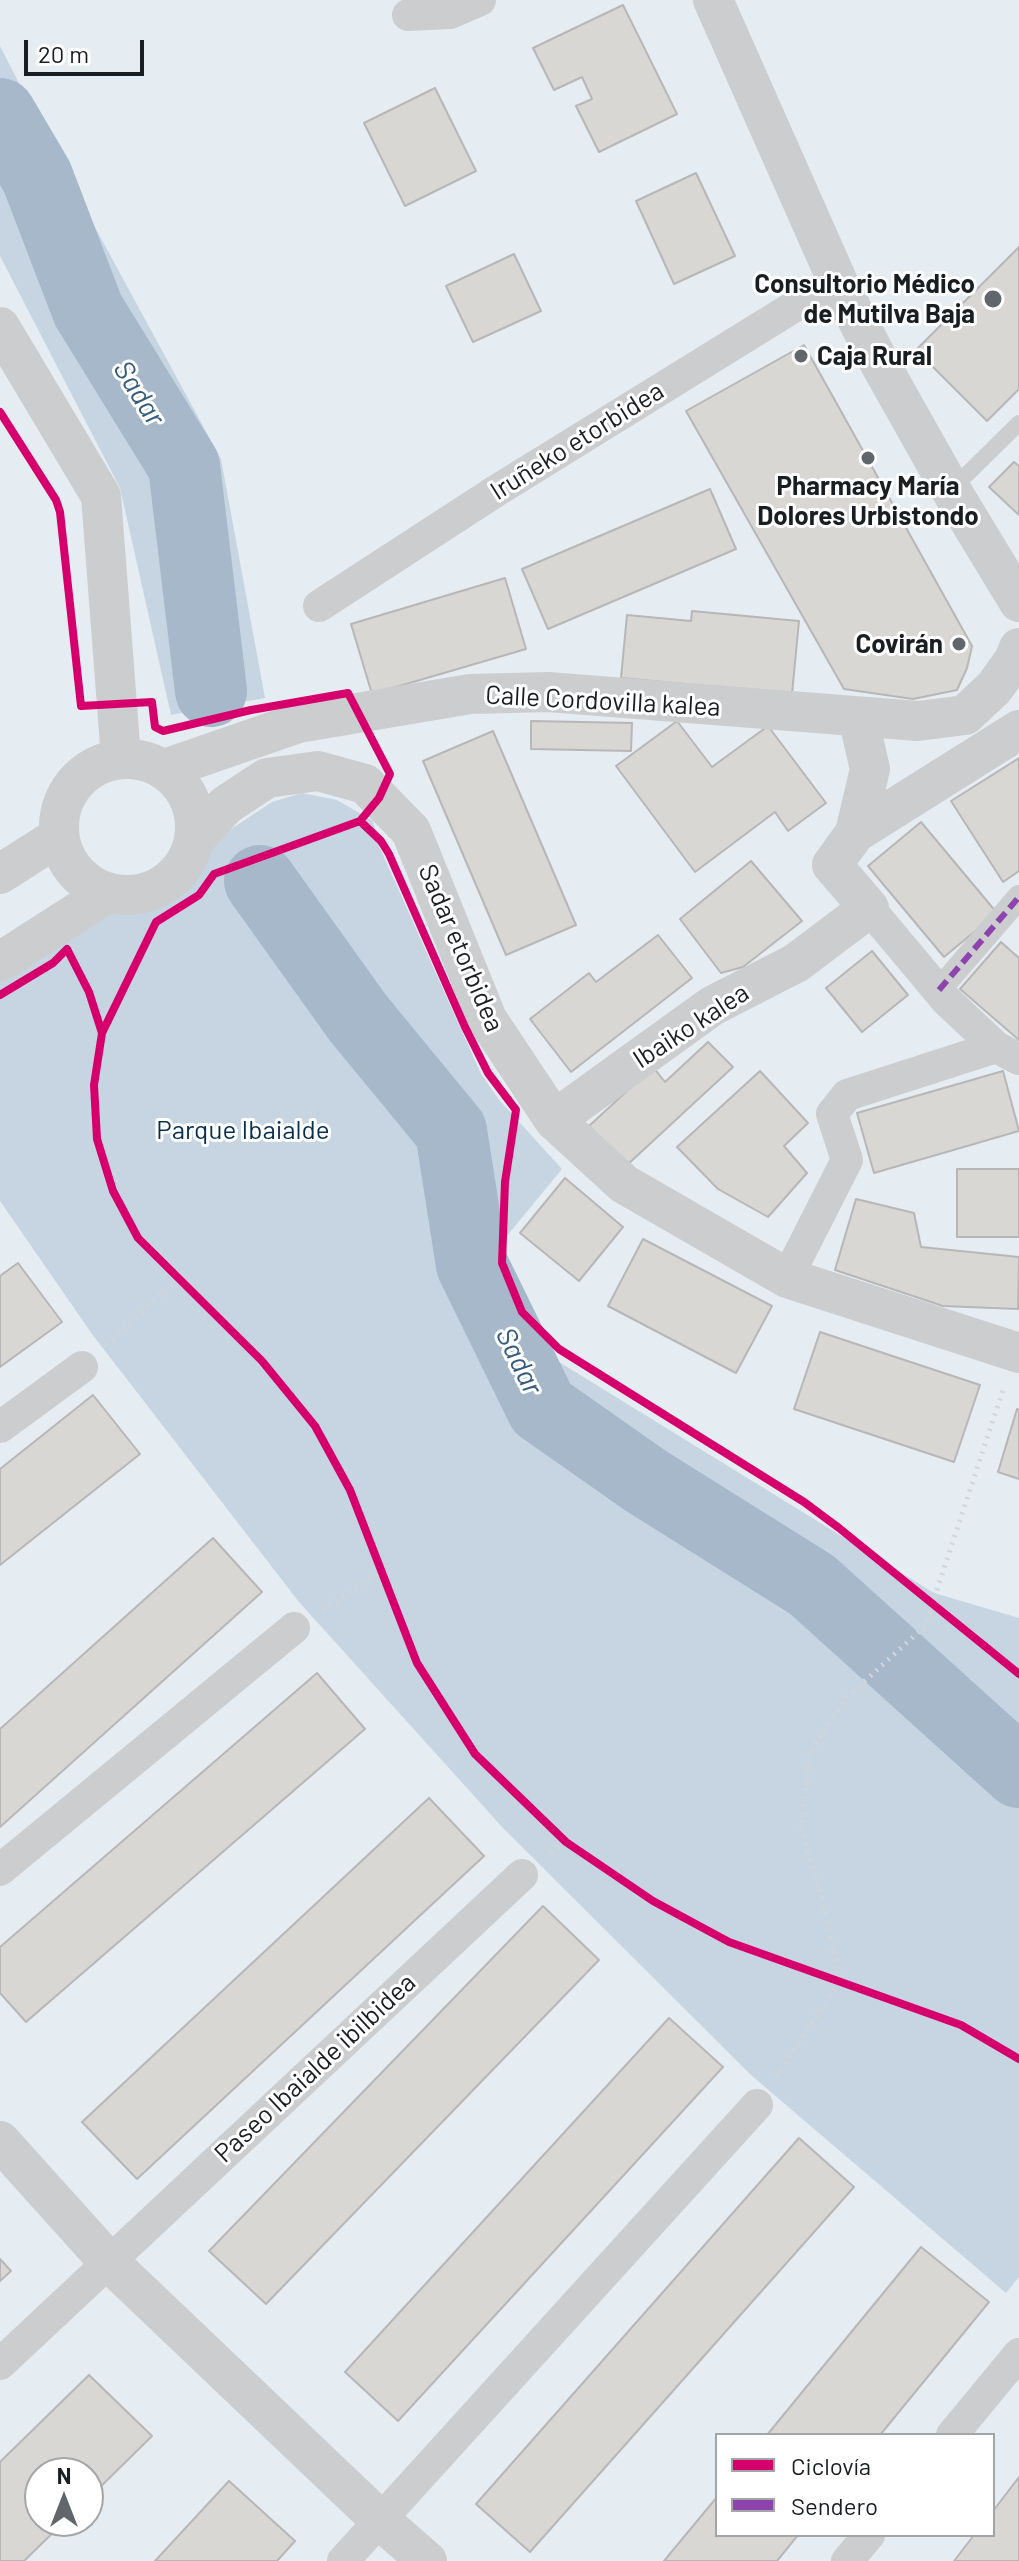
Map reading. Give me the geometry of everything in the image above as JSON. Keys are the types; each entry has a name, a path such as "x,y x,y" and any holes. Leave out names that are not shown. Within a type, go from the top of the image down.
{"street":[{"path":"408,15 450,13 480,0"},
{"path":"713,0 837,280 951,490 1019,602"},
{"name":"Iruñeko etorbidea","path":"319,606 496,491 837,280"},
{"path":"0,327 101,496 121,758"},
{"name":"Calle Cordovilla kalea","path":"165,769 298,723 470,694 548,692 918,721 965,715 994,688 1017,659"},
{"path":"855,833 870,769 858,717"},
{"path":"1008,1053 946,1000 832,865 855,833 1019,730"},
{"path":"0,962 106,894 144,894 173,879 187,863 195,839 196,819 189,797 165,769 138,758 121,758 92,767 71,785 60,804 58,837 75,874 106,894"},
{"name":"Sadar etorbidea","path":"195,839 226,805 267,778 318,771 365,784 411,831 487,1019 554,1120 624,1184 787,1278 1013,1364"},
{"path":"0,874 58,837"},
{"path":"939,990 1019,897"},
{"name":"Ibaiko kalea","path":"554,1120 712,1006 796,963 869,908"},
{"path":"787,1278 847,1160 832,1114 847,1095 1008,1053"},
{"path":"0,1427 82,1367"},
{"path":"0,1870 294,1628"},
{"name":"Paseo Ibaialde ibilbidea","path":"0,2364 522,1875"},
{"path":"343,2561 757,2105"},
{"path":"0,2141 108,2261 427,2561"},
{"path":"954,2433 1019,2354"},
{"path":"847,2561 867,2537"}],"lane":[{"path":"951,490 1019,423"}],"path":[{"path":"360,821 214,874 199,895 156,922 102,1033 94,1085 97,1139 113,1191 138,1238 262,1361 315,1426 350,1490 417,1663 475,1754 566,1842 653,1901 729,1942 961,2025 1019,2059"},
{"path":"67,949 89,992 102,1033"},
{"path":"514,1124 505,1182 502,1263 522,1312 559,1349 804,1502 1019,1674"},
{"path":"82,1367 179,1278"},
{"path":"757,2105 841,1980 819,1887 801,1830 810,1753 844,1700 925,1626 1013,1364"},
{"path":"294,1628 380,1572"}],"green space":[{"path":"0,46 221,459 265,698 171,715 120,488 0,256"},
{"name":"Parque Ibaialde","path":"302,793 337,800 373,821 379,846 481,1074 500,1101 562,1169 492,1254 506,1313 551,1357 934,1593 1019,1618 1019,2277 1006,2293 751,2075 503,1828 299,1602 92,1334 0,1201 0,978 105,912 148,909 180,897 205,851 272,802"}],"building":[{"path":"623,5 677,114 599,152 576,106 592,99 582,77 554,90 533,48"},
{"path":"435,88 476,171 405,206 364,123"},
{"path":"696,173 735,256 674,284 636,201"},
{"name":"Consultorio Médico de Mutilva Baja","path":"1019,247 1019,389 987,421 916,350"},
{"path":"514,254 541,311 473,342 446,286"},
{"path":"804,345 972,646 957,690 913,699 844,689 686,411"},
{"path":"1014,462 1019,466 1019,515 989,487"},
{"path":"710,489 736,549 548,629 522,569"},
{"path":"505,578 526,649 372,694 351,624"},
{"path":"692,611 799,621 792,694 621,678 627,615 691,621"},
{"path":"531,721 632,723 631,751 531,749"},
{"path":"677,721 712,767 768,726 826,803 788,831 775,812 695,872 616,766"},
{"path":"493,731 576,925 506,955 423,761"},
{"path":"1019,758 1019,871 1003,882 951,801"},
{"path":"921,822 997,913 944,957 868,866"},
{"path":"751,861 802,921 743,967 721,973 680,919"},
{"path":"658,935 692,978 571,1072 530,1019 589,973 596,982"},
{"path":"1001,942 1019,958 1019,1040 960,989"},
{"path":"872,951 908,995 862,1032 826,988"},
{"path":"708,1042 733,1067 626,1166 589,1126 653,1067 665,1082"},
{"path":"760,1071 808,1123 784,1146 807,1173 768,1217 718,1189 677,1147"},
{"path":"1003,1071 1019,1131 874,1173 857,1113"},
{"path":"957,1169 1019,1169 1019,1237 957,1237"},
{"path":"565,1178 623,1227 579,1281 520,1233"},
{"path":"856,1199 914,1213 921,1247 1019,1257 1018,1309 943,1306 835,1270"},
{"path":"643,1239 772,1306 736,1373 608,1306"},
{"path":"18,1263 62,1322 0,1367 0,1276"},
{"path":"820,1332 980,1385 954,1462 794,1409"},
{"path":"93,1395 140,1454 0,1565 0,1469"},
{"path":"1019,1410 1019,1479 998,1472"},
{"path":"213,1538 262,1592 0,1827 0,1729"},
{"path":"317,1673 365,1729 26,2022 0,1993 0,1947"},
{"path":"429,1798 484,1856 137,2179 82,2122"},
{"path":"543,1906 599,1960 266,2304 209,2251"},
{"path":"669,2018 723,2067 398,2421 345,2372"},
{"path":"799,2138 854,2187 530,2552 476,2504"},
{"path":"921,2247 989,2302 882,2433 769,2433"},
{"path":"0,2259 11,2271 0,2281"},
{"path":"89,2375 152,2436 104,2483 104,2457 24,2457 24,2537 49,2537 24,2561 0,2561 0,2462"},
{"path":"1019,2477 1019,2561 954,2561 972,2537 995,2537 995,2508"},
{"path":"229,2481 295,2541 277,2561 155,2561"},
{"path":"715,2499 715,2537 796,2537 777,2561 664,2561"}],"waterway":[{"name":"Sadar","path":"0,114 37,177 88,310 184,466 211,691"},
{"name":"Sadar","path":"260,881 358,1018 451,1131 472,1265 542,1408 646,1481 812,1585 1019,1772"}],"marked path":[{"path":"939,990 1019,897"}],"cycle path":[{"path":"0,412 56,500 60,512 81,706 152,702 155,727 163,731 251,710 348,693 390,774 379,798 360,821"},
{"path":"1019,1674 804,1502 559,1349 522,1312 502,1263 505,1182 516,1110 488,1073 465,1027 389,854 381,841 360,821 214,874 199,895 156,922 102,1033 94,1085 97,1139 113,1191 138,1238 262,1361 315,1426 350,1490 417,1663 475,1754 566,1842 653,1901 729,1942 961,2025 1019,2059"},
{"path":"0,995 53,963 67,949 89,992 102,1033"}],"place":[{"name":"Consultorio Médico de Mutilva Baja","path":"993,299"},
{"name":"Caja Rural","path":"801,356"},
{"name":"Pharmacy María Dolores Urbistondo","path":"868,458"},
{"name":"Covirán","path":"959,644"}]}
